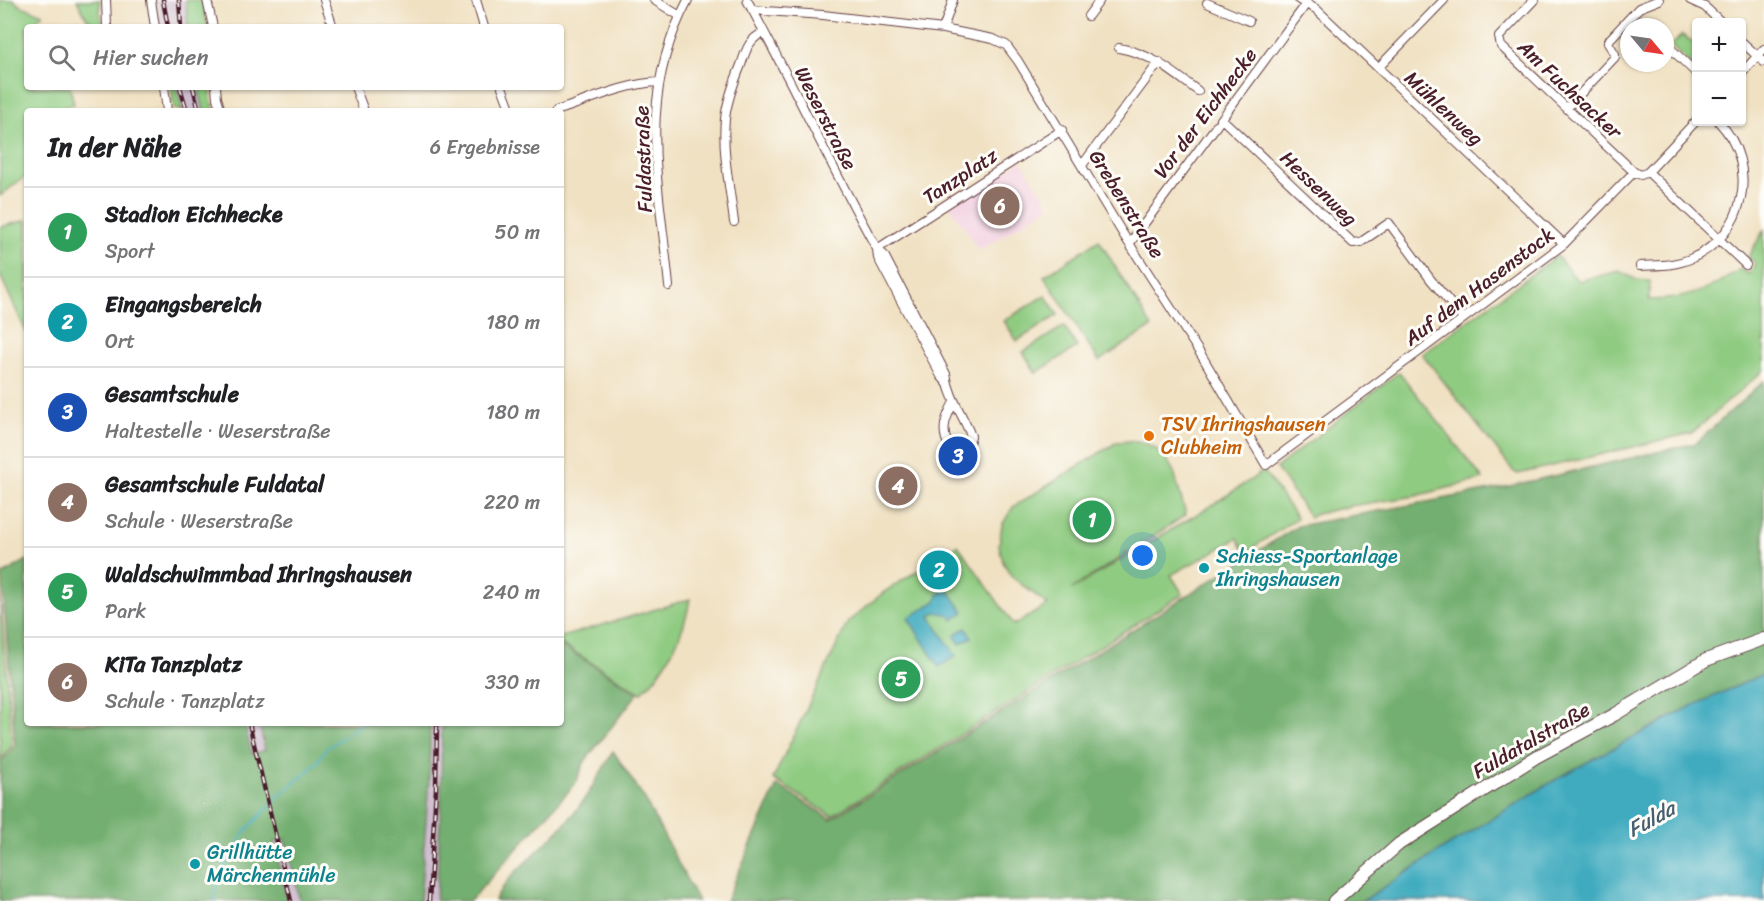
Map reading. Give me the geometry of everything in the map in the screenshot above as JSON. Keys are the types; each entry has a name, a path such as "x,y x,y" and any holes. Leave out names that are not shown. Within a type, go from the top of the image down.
{"main road":[{"name":"Fuldatalstraße","path":"1334,901 1399,844 1536,757 1614,715 1706,660 1764,639"}],"street":[{"path":"106,0 107,24"},
{"path":"151,0 155,24"},
{"path":"207,0 212,24"},
{"path":"324,0 332,24"},
{"path":"476,0 483,24"},
{"path":"654,0 680,16"},
{"name":"Fuldastraße","path":"669,286 655,155 655,111 659,82 680,16 688,0"},
{"name":"Weserstraße","path":"747,0 840,183 877,249 884,255 946,374 954,402 971,436 968,446 963,450 955,450 946,440 943,429 947,414 954,402"},
{"path":"943,29 953,0"},
{"path":"1088,16 1100,0"},
{"path":"1378,68 1444,0"},
{"name":"Am Fuchsacker","path":"1534,0 1503,33 1498,41 1500,45 1634,172"},
{"path":"1567,108 1615,57 1609,46 1610,39 1639,8 1659,0"},
{"path":"1690,0 1705,7 1717,18"},
{"path":"1205,1 1249,21"},
{"name":"Mühlenweg","path":"1303,2 1378,68 1564,244"},
{"name":"Vor der Eichhecke","path":"1130,243 1222,119 1303,2"},
{"name":"Grebenstraße","path":"752,10 823,15 943,29 993,39 1006,45 1062,130 1266,465"},
{"path":"734,222 726,154 725,120 730,95 748,44 764,32"},
{"path":"1746,46 1760,59"},
{"path":"1119,48 1139,52 1159,62 1198,91"},
{"path":"1743,72 1760,59 1764,49"},
{"path":"1674,52 1695,72"},
{"path":"1083,164 1159,62"},
{"path":"564,108 649,82 659,82"},
{"path":"164,90 167,108"},
{"path":"216,90 220,108"},
{"path":"356,90 363,108"},
{"path":"503,90 511,108"},
{"name":"Hessenweg","path":"1222,119 1353,243 1361,243 1389,223 1431,280 1463,318"},
{"path":"1634,172 1641,175 1648,172 1692,125"},
{"path":"1640,266 1680,263 1707,250 1731,226 1743,193 1739,154 1728,131 1723,126"},
{"name":"Tanzplatz","path":"877,249 1062,130"},
{"name":"Auf dem Hasenstock","path":"1266,465 1564,244 1634,172"},
{"path":"1648,172 1746,265"}],"shaded area":[{"path":"157,0 186,0 188,24 161,24"},
{"path":"177,90 199,90 203,108 182,108"},
{"path":"1021,161 1050,206 979,251 950,206"},
{"path":"245,726 260,726 266,750 251,754"},
{"path":"430,726 442,726 436,901 420,901 430,765"},
{"path":"286,839 300,901 287,901 274,842"}],"green space":[{"path":"0,0 14,0 19,5 43,14 36,24 24,24 24,90 71,90 74,104 64,108 24,108 24,177 0,196"},
{"path":"77,0 100,0 103,24 94,24 84,14"},
{"path":"186,0 202,0 207,24 188,24"},
{"path":"1682,35 1692,41 1692,66 1674,49 1674,43"},
{"path":"171,90 177,90 182,108 174,108"},
{"path":"199,90 211,90 214,108 203,108"},
{"path":"24,221 24,327 0,275 0,227"},
{"path":"1764,230 1764,370 1692,433 1518,474 1514,472 1422,354 1557,256 1578,281 1619,271 1637,280 1650,281 1649,300 1662,300 1686,296 1708,288 1740,269 1749,274 1756,264 1748,257"},
{"path":"1099,240 1152,327 1099,361 1044,276"},
{"path":"1045,295 1058,315 1017,341 1004,321"},
{"path":"1064,326 1077,347 1036,373 1023,352"},
{"path":"1399,372 1483,479 1416,496 1350,506 1316,514 1310,518 1276,468"},
{"path":"1764,381 1764,674 1692,706 1560,777 1363,901 726,901 777,785 831,819 1298,526 1501,488 1696,443"},
{"path":"1131,441 1148,444 1150,448 1153,446 1166,458 1174,472 1186,515 1072,589 1209,507 1264,471 1297,518 1245,553 1238,538 1171,575 1183,594 832,816 773,779 848,622 884,592 958,545 1014,625 1048,605 1012,577 1003,562 999,545 1002,525 1013,507 1117,442"},
{"path":"24,562 24,726 245,726 252,754 265,750 260,726 430,726 430,765 420,901 300,901 285,839 274,842 287,901 0,901 0,762 15,746 2,575"},
{"path":"0,589 12,746 0,759"},
{"path":"690,599 684,625 673,650 658,674 641,693 564,646 564,636"},
{"path":"564,647 638,693 585,761 575,784 470,901 436,901 442,726 564,726"},
{"path":"613,751 644,798 698,901 494,901 515,873 574,813 595,783"}],"water":[{"path":"947,589 964,612 953,620 950,615 936,612 930,616 956,656 939,667 908,618 936,601 938,595"},
{"path":"966,628 972,637 960,644 954,635"},
{"name":"Fulda","path":"1764,674 1764,901 1363,901 1560,777 1692,706"}],"waterway":[{"path":"216,901 214,895 220,874 244,833 282,793 315,765 325,750 358,726"}],"railway":[{"path":"163,0 167,24"},
{"path":"179,0 181,24"},
{"path":"181,90 186,108"},
{"path":"194,90 198,108"},
{"path":"250,726 291,901"},
{"path":"429,901 436,789 437,726"}],"place":[{"name":"KiTa Tanzplatz","path":"1000,206"},
{"name":"TSV Ihringshausen Clubheim","path":"1149,436"},
{"name":"Gesamtschule","path":"958,456"},
{"name":"Gesamtschule Fuldatal","path":"898,486"},
{"name":"Stadion Eichhecke","path":"1092,520"},
{"name":"Schiess-Sportanlage Ihringshausen","path":"1204,568"},
{"name":"Eingangsbereich","path":"939,570"},
{"name":"Waldschwimmbad Ihringshausen","path":"901,679"},
{"name":"Grillhütte Märchenmühle","path":"195,864"}]}
